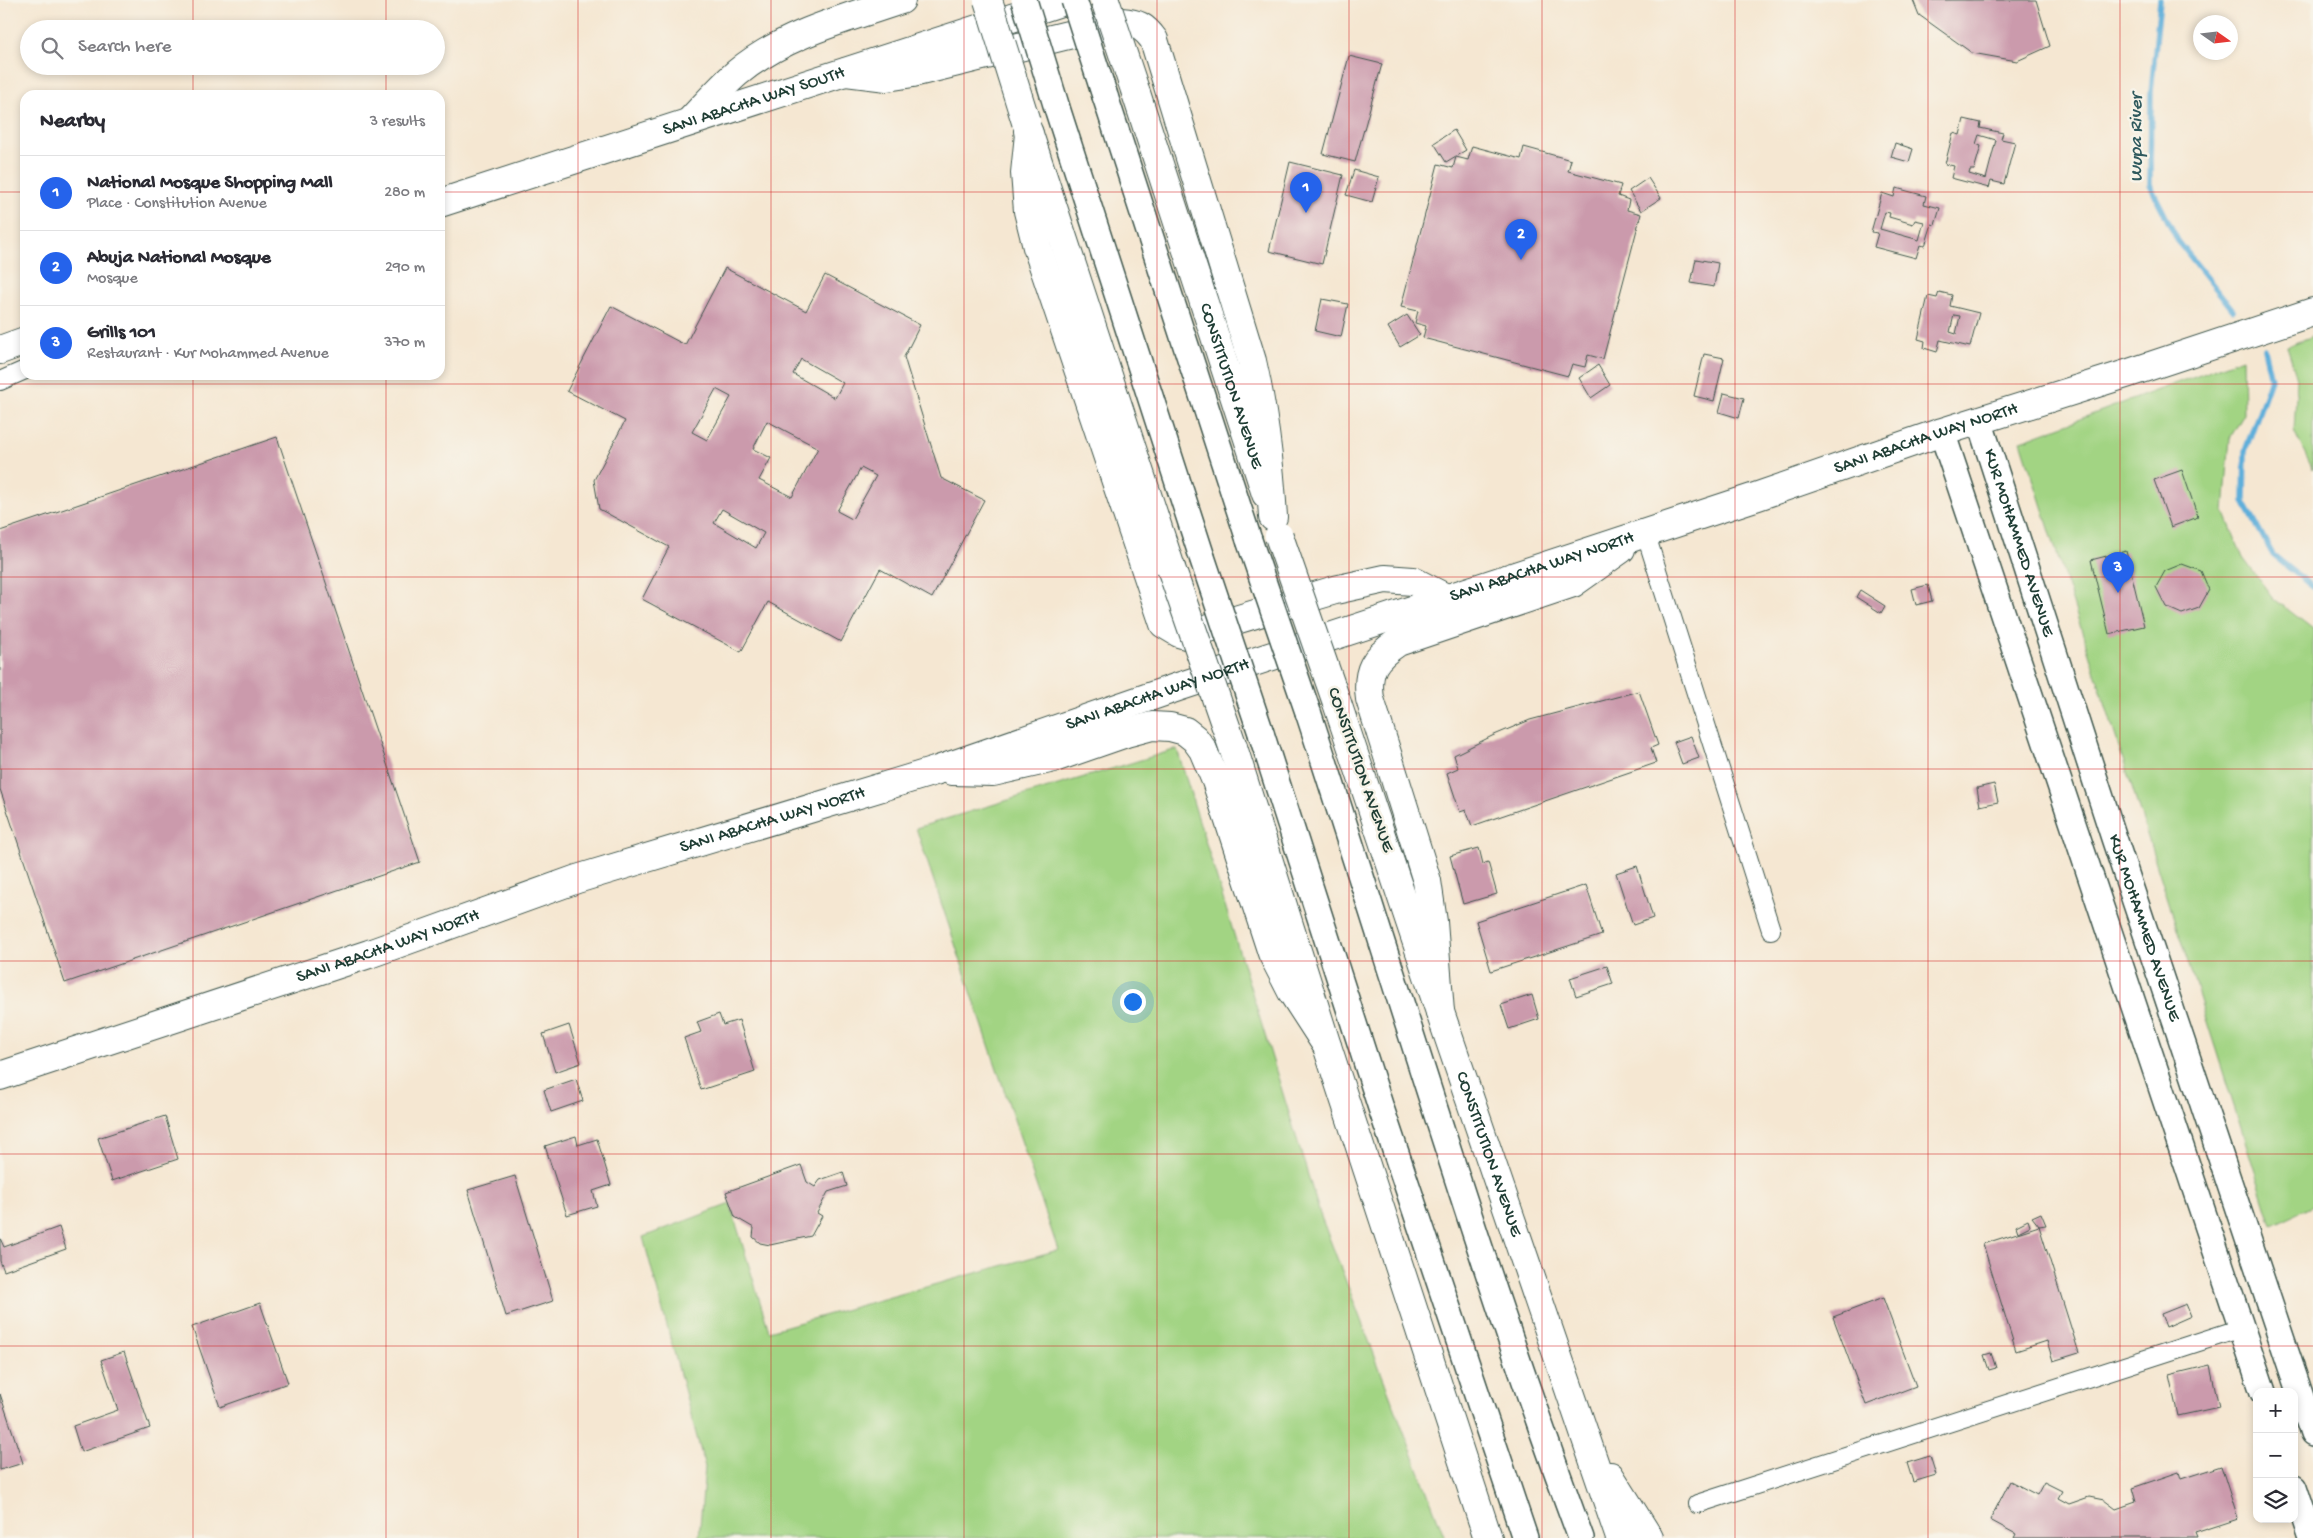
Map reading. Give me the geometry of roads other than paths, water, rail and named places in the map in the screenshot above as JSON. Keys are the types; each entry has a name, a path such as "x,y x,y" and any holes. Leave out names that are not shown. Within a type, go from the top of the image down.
{"main road":[{"path":"687,124 737,73 776,47 813,29 901,0"},
{"path":"988,0 1027,128 1171,568 1233,747 1327,1046 1488,1538"},
{"path":"1024,0 1202,558 1524,1538"},
{"name":"SANI ABACHA WAY SOUTH","path":"445,200 1067,0"},
{"name":"CONSTITUTION AVENUE","path":"1074,0 1249,540 1357,862 1430,1094 1547,1445 1581,1538"},
{"name":"CONSTITUTION AVENUE","path":"1106,0 1276,526 1620,1538"},
{"path":"846,72 887,77 1121,22 1135,23 1146,29 1154,40 1252,361 1264,418 1276,526"},
{"path":"1027,128 1025,173 1028,211 1037,247 1164,624 1186,635 1335,590 1385,579 1413,581 1446,598"},
{"name":"SANI ABACHA WAY NORTH","path":"0,1076 369,954 577,879 935,770 1446,598 1768,493 1942,432 2313,312"},
{"path":"0,350 20,343"},
{"name":"KUR MOHAMMED AVENUE","path":"1979,420 2114,838 2313,1433"},
{"name":"KUR MOHAMMED AVENUE","path":"1942,432 2262,1388"},
{"path":"1440,1012 1433,922 1427,882 1420,854 1370,699 1368,683 1372,666 1383,652 1398,642 1572,583 1645,532"},
{"path":"935,770 993,772 1054,758 1141,728 1170,727 1184,731 1196,739 1203,750 1216,781 1259,920 1272,953 1292,992 1327,1046"},
{"path":"1585,1436 1649,1538"},
{"path":"2298,1499 2311,1538"},
{"path":"1478,1509 1481,1538"}],"street":[{"path":"0,381 20,372"},
{"path":"1645,532 1771,930"},
{"path":"1697,1504 2242,1328"}],"waterway":[{"name":"Wupa River","path":"2160,0 2151,92 2150,185 2178,241 2233,310"},
{"name":"Wupa River","path":"2264,349 2271,379 2245,451 2244,502 2273,555 2313,587"}],"place":[{"name":"National Mosque Shopping Mall","path":"1306,213"},
{"name":"Abuja National Mosque","path":"1521,260"},
{"name":"Grills 101","path":"2118,593"}]}
